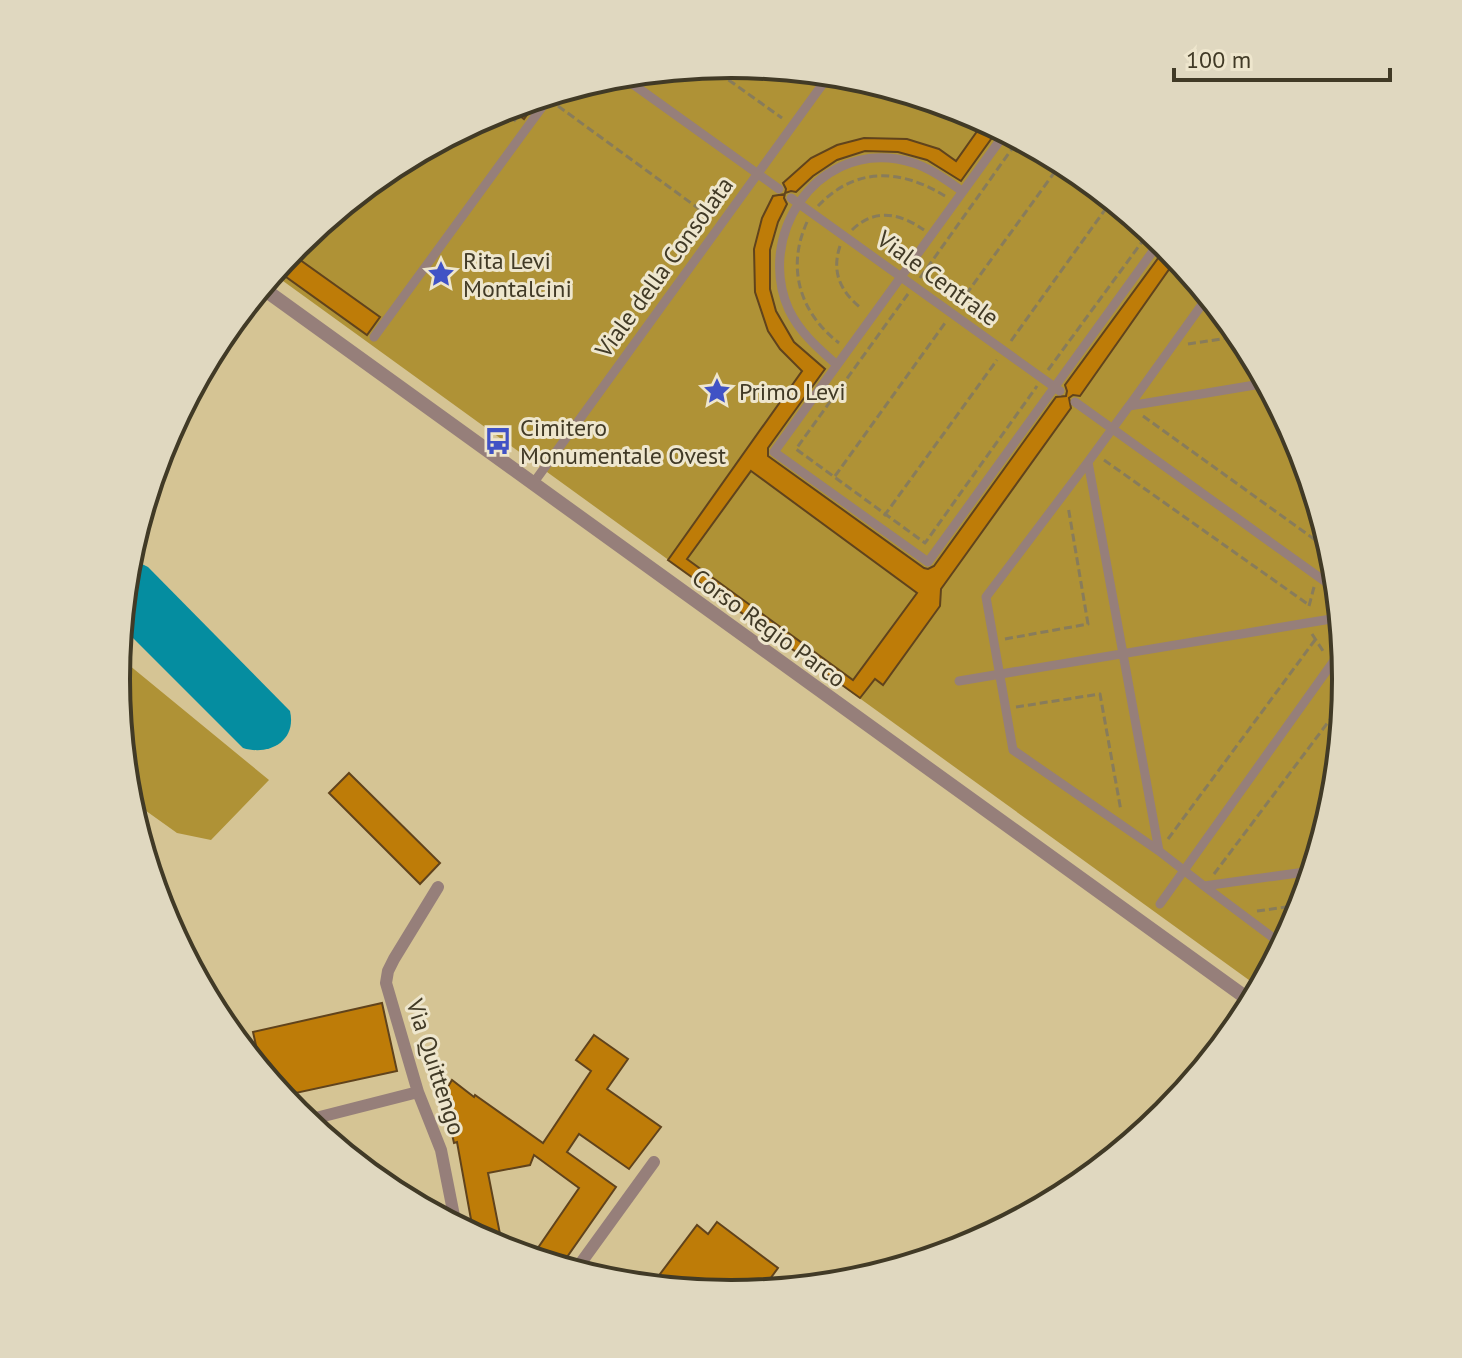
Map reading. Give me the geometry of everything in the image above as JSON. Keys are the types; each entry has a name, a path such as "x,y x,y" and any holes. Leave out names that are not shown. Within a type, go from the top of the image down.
{"street":[{"name":"Viale della Consolata","path":"532,485 822,85"},
{"path":"636,86 779,189"},
{"path":"374,337 539,110"},
{"path":"999,141 774,452 928,562 1057,389 1153,251"},
{"path":"837,365 808,339 789,311 781,283 783,230 794,200 838,169 864,161 896,158 930,168 962,191"},
{"name":"Viale Centrale","path":"794,200 1057,389"},
{"name":"Corso Regio Parco","path":"270,294 1242,995"},
{"path":"1202,305 986,597 1013,750 1159,851 1273,938"},
{"path":"1129,406 1254,385"},
{"path":"1075,402 1323,580"},
{"path":"1091,458 1159,851"},
{"path":"959,681 1329,619"},
{"path":"1160,904 1332,664"},
{"path":"1204,886 1300,873"},
{"name":"Via Quittengo","path":"438,887 394,959 386,983 418,1092 441,1150 453,1212"},
{"path":"320,1117 418,1092"},
{"path":"582,1261 654,1162"}],"path":[{"path":"726,78 792,125"},
{"path":"557,104 720,224"},
{"path":"513,119 526,129"},
{"path":"1012,148 796,449 925,543 1142,241"},
{"path":"834,477 1054,173"},
{"path":"877,525 1105,209"},
{"path":"1173,347 1226,338"},
{"path":"1129,406 1316,540"},
{"path":"1091,458 1309,605"},
{"path":"994,641 1088,624 1065,492"},
{"path":"1159,851 1315,640"},
{"path":"1006,709 1100,694 1123,827"},
{"path":"1204,886 1331,718"},
{"path":"1241,914 1287,907"}],"shaded area":[{"path":"692,79 770,79 887,98 997,140 1065,179 1097,202 1156,254 1208,313 1231,345 1270,413 1286,449 1312,523 1320,562 1331,640 1331,718 1327,757 1312,835 1300,872 1270,945 1250,981 282,280 306,254 365,202 397,179 465,140 575,98"},
{"path":"130,666 269,780 211,840 177,833 145,810 131,718"}],"water":[{"path":"142,564 148,567 290,711 289,731 278,744 262,750 243,748 131,636"}],"building":[{"path":"977,131 992,138 961,181 927,160 898,152 865,151 837,160 796,192 785,193 783,183 811,158 837,145 864,138 907,139 939,149 956,161"},
{"path":"785,194 787,204 770,250 770,289 776,311 794,342 825,369 768,448 768,456 928,569 934,566 1056,397 1066,396 1065,385 1159,257 1170,269 1080,396 1069,398 1071,408 941,589 940,606 883,685 875,679 860,698 668,560 802,371 780,349 768,331 755,292 754,249 762,218 773,196","holes":["751,471 917,593 853,680 687,559"]},
{"path":"300,260 380,317 367,335 285,276"},
{"path":"349,773 440,863 420,884 329,793"},
{"path":"382,1003 397,1071 296,1093 257,1048 253,1032"},
{"path":"594,1035 628,1059 607,1089 661,1127 629,1169 579,1134 567,1152 616,1187 567,1257 538,1248 579,1188 534,1155 530,1165 488,1173 500,1234 471,1221 457,1142 454,1143 445,1104 446,1090 452,1080 543,1143 591,1071 576,1060"},
{"path":"717,1222 778,1268 770,1279 659,1276 697,1225 708,1234"}],"place":[{"name":"Rita Levi Montalcini","path":"441,274"},
{"name":"Primo Levi","path":"717,391"},
{"name":"Cimitero Monumentale Ovest","path":"498,441"}]}
